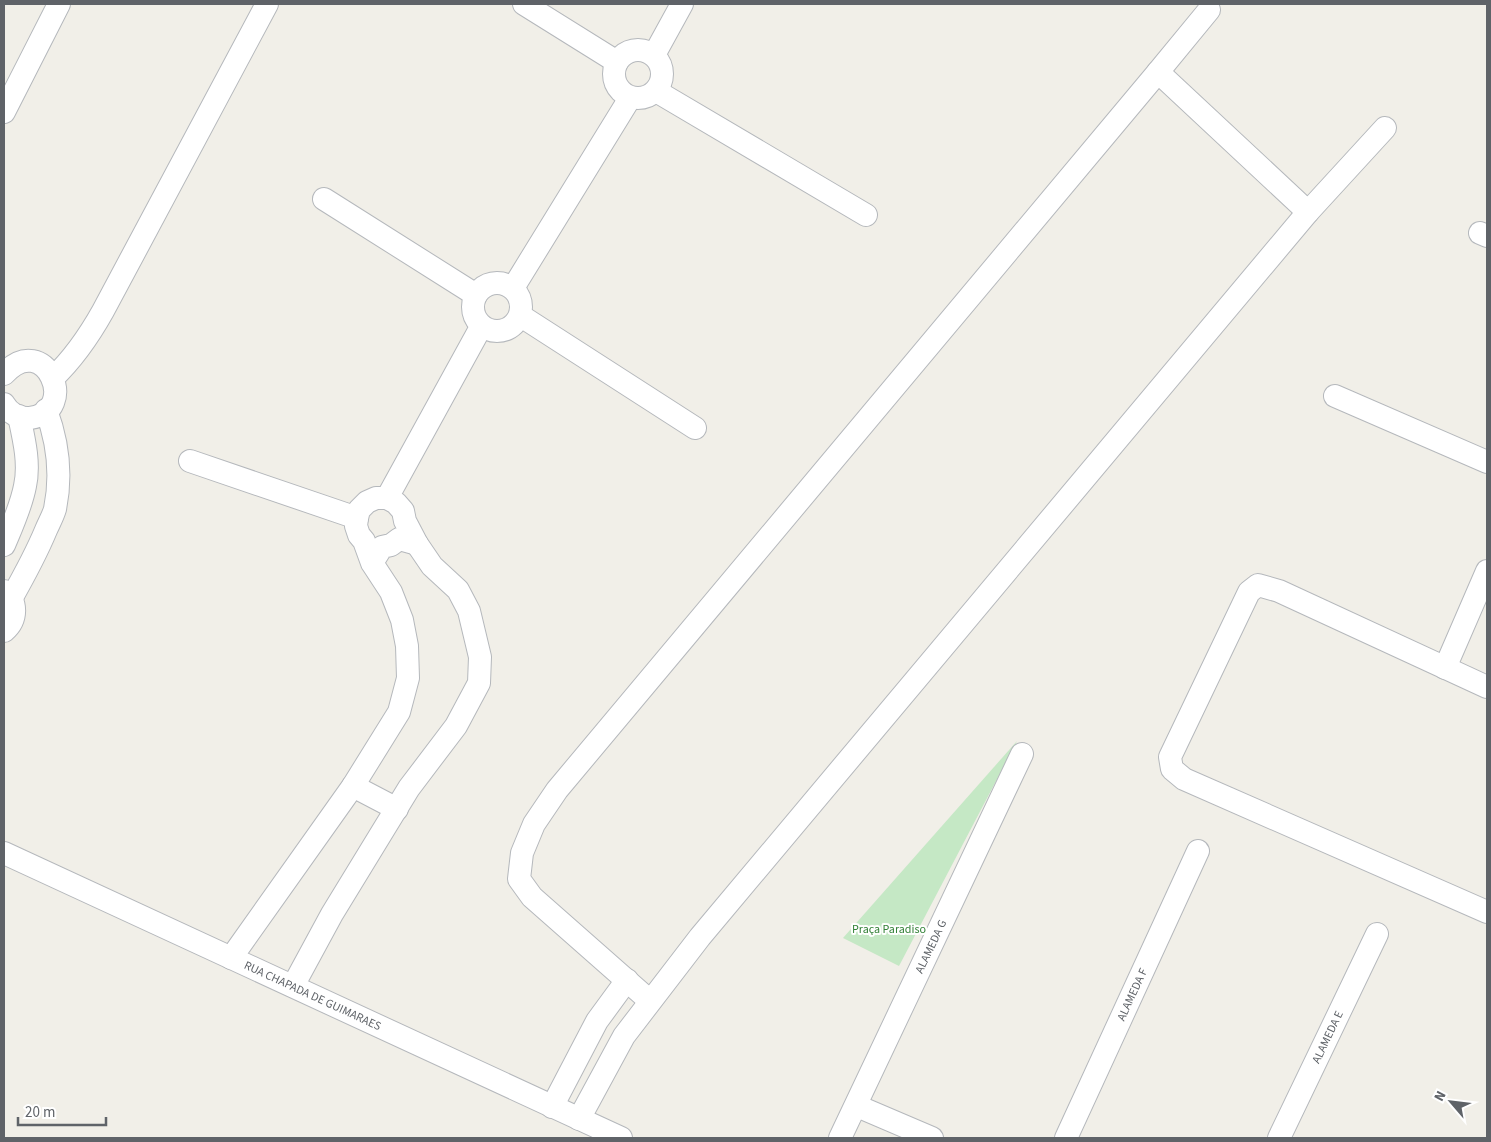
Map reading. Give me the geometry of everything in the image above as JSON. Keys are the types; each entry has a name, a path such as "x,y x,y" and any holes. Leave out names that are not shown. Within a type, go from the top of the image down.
{"street":[{"path":"4,112 59,4"},
{"path":"53,378 70,362 86,342 267,4"},
{"path":"524,4 617,62"},
{"path":"654,54 682,4"},
{"path":"650,1001 532,897 519,879 522,853 534,824 557,790 1209,10"},
{"path":"634,50 644,50 654,54 660,63 662,73 661,82 656,91 639,99 630,98 622,93 614,78 617,62 624,54 634,50"},
{"path":"1158,72 1308,212"},
{"path":"656,91 866,215"},
{"path":"513,288 630,98"},
{"path":"579,1119 624,1036 700,937 1308,212 1385,128"},
{"path":"324,198 476,295"},
{"path":"493,283 513,288 520,296 522,306 516,324 508,330 498,332 489,331 481,327 473,312 473,303 476,295 483,287 493,283"},
{"path":"520,316 695,428"},
{"path":"387,498 481,327"},
{"path":"6,369 17,363 34,362 42,366 53,378 55,395 52,404 46,410 38,416 29,418 12,410"},
{"path":"1335,396 1485,457"},
{"path":"4,545 26,486 25,444 12,410"},
{"path":"4,631 13,619 14,605 7,595 30,565 55,510 58,484 58,456 55,433 46,410"},
{"path":"190,461 357,518"},
{"path":"231,958 353,786 398,712 408,678 407,646 402,620 391,592 372,563 356,526 359,510 367,502 376,498 387,498 396,503 403,511 417,544 432,566 458,590 469,611 480,657 479,683 456,726 409,788 396,809 332,914 293,986"},
{"path":"372,563 382,547 391,545 399,539 417,544"},
{"path":"1445,668 1487,571"},
{"path":"1487,687 1280,591 1258,585 1249,592 1170,757 1172,769 1184,779 1487,912"},
{"name":"ALAMEDA G","path":"840,1138 857,1106 1022,754"},
{"path":"353,786 396,809"},
{"name":"ALAMEDA F","path":"1066,1138 1198,851"},
{"name":"RUA CHAPADA DE GUIMARAES","path":"4,853 621,1138"},
{"name":"ALAMEDA E","path":"1279,1138 1377,934"},
{"path":"552,1107 597,1021 627,980"},
{"path":"857,1106 932,1138"}],"green space":[{"name":"Praça Paradiso","path":"1017,741 899,966 843,938"}]}
